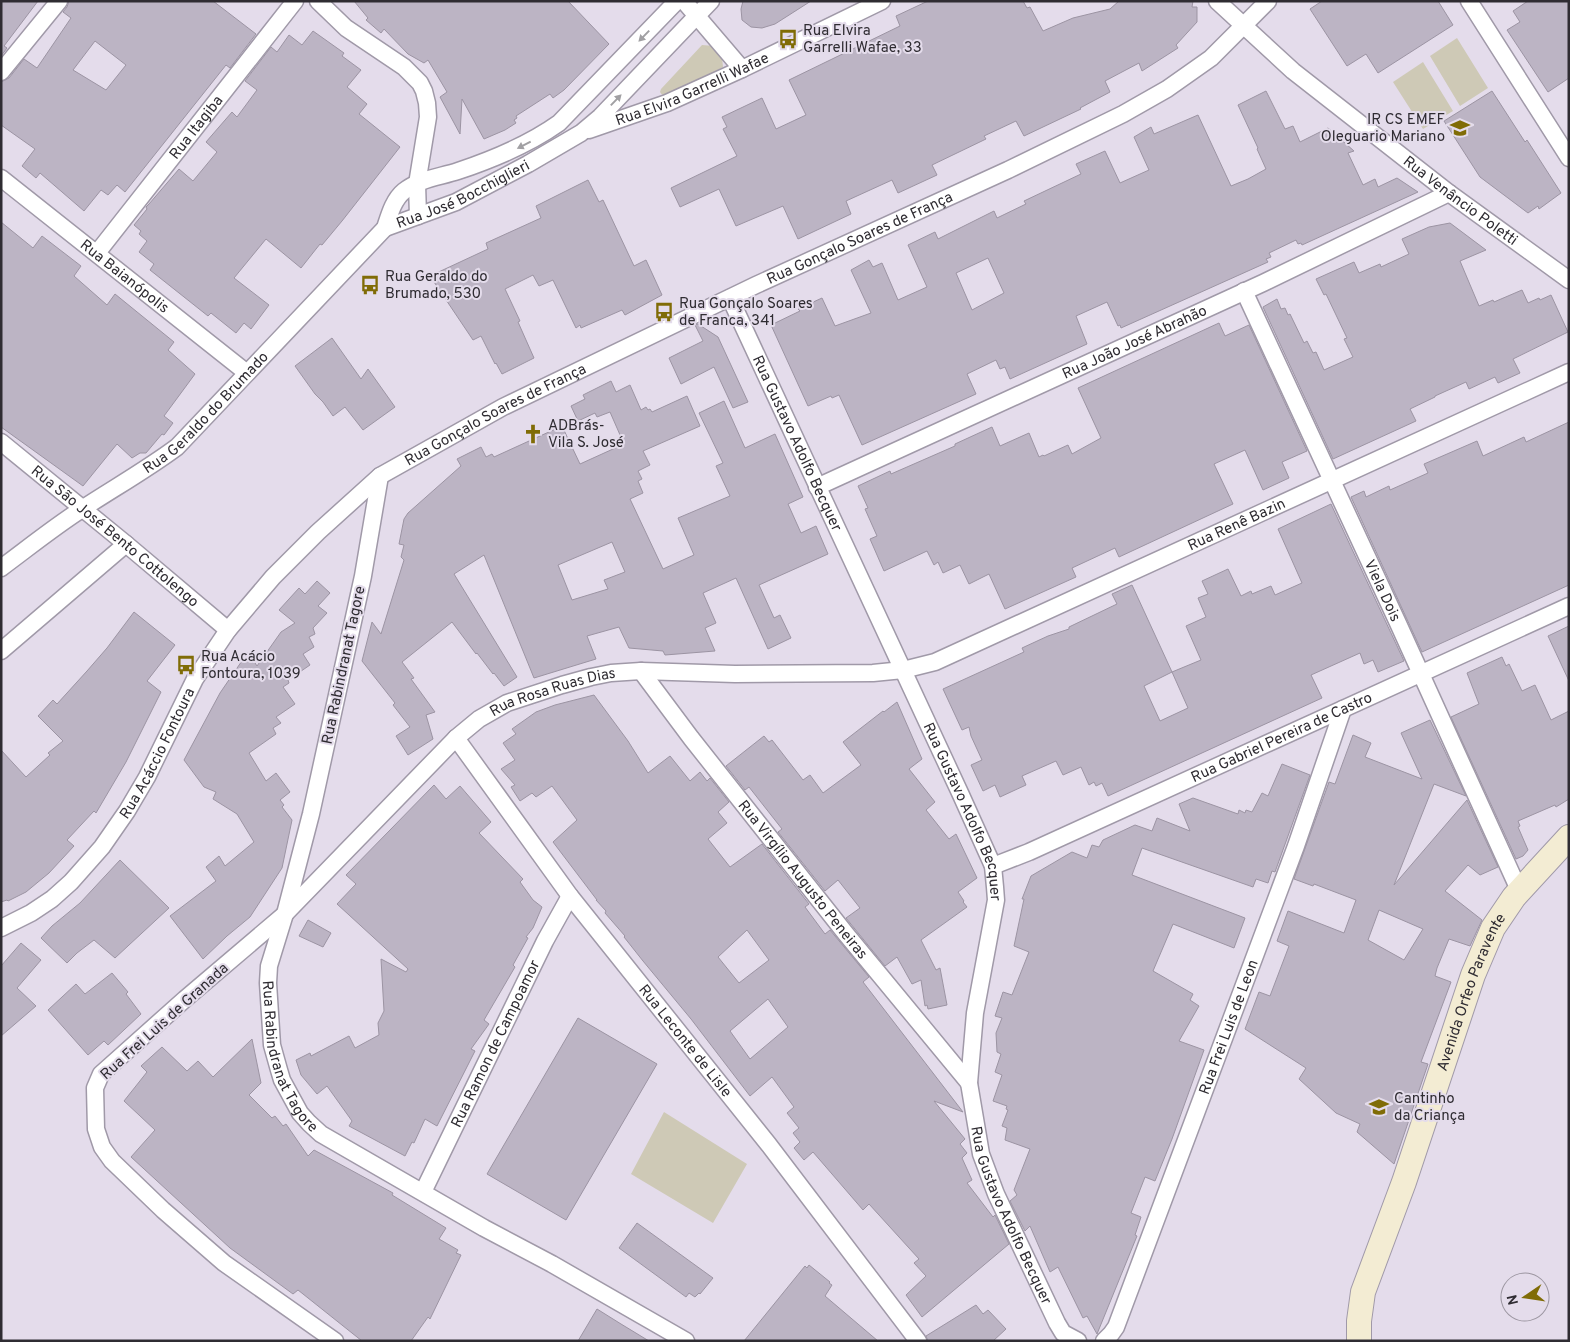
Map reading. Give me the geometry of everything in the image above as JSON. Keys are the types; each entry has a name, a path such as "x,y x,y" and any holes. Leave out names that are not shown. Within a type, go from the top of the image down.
{"main road":[{"name":"Avenida Orfeo Paravente","path":"1359,1341 1358,1321 1363,1292 1404,1182 1473,975 1493,928 1519,890 1569,837"}],"street":[{"path":"1,72 59,1"},
{"name":"Rua Itagiba","path":"96,253 295,1"},
{"path":"318,1 346,28 404,67 420,83 427,104 428,117 417,184 418,216"},
{"name":"Rua José Bocchiglieri","path":"385,228 397,198 404,191 417,184 509,152 538,137 559,123 678,1"},
{"path":"684,1 742,69"},
{"name":"Rua José Bocchiglieri","path":"385,228 456,202 528,164 581,133 600,117 711,1"},
{"name":"Rua Elvira Garrelli Wafae","path":"581,133 667,103 882,1"},
{"name":"Rua Venâncio Poletti","path":"1217,1 1293,71 1449,193 1569,280"},
{"name":"Rua Gonçalo Soares de França","path":"380,476 503,407 730,298 1008,170 1123,114 1167,89 1211,58 1268,1"},
{"path":"1470,1 1569,158"},
{"path":"559,123 581,133"},
{"name":"Rua Baianópolis","path":"1,178 247,372"},
{"name":"Rua João José Abrahão","path":"817,487 1244,291 1449,193"},
{"name":"Rua Geraldo do Brumado","path":"1,568 82,509 150,468 177,447 385,228"},
{"name":"Viela Dois","path":"1244,291 1421,672 1519,890"},
{"name":"Rua Gustavo Adolfo Becquer","path":"730,298 993,866 996,900 975,1013 969,1083 981,1154 996,1194 1057,1322 1063,1333 1078,1341"},
{"name":"Rua Renê Bazin","path":"903,670 935,662 1569,372"},
{"name":"Rua São José Bento Cottolengo","path":"1,442 228,630"},
{"name":"Rua Acáccio Fontoura","path":"1,928 52,899 71,882 102,847 147,777 195,679 228,630 273,577 318,532 380,476"},
{"name":"Rua Rabindranat Tagore","path":"380,476 363,576 311,814 285,914 269,966 268,983 272,1045 282,1080 300,1113 321,1134 686,1341"},
{"path":"1,651 126,544"},
{"name":"Rua Gabriel Pereira de Castro","path":"993,866 1029,852 1569,606"},
{"name":"Rua Rosa Ruas Dias","path":"285,914 456,738 479,719 506,703 591,677 641,671 819,674 873,673 903,670"},
{"name":"Rua Virgílio Augusto Peneiras","path":"641,671 691,738 846,934 969,1083"},
{"name":"Rua Frei Luis de Leon","path":"1104,1341 1116,1327 1147,1246 1296,846 1343,708"},
{"name":"Rua Leconte de Lisle","path":"456,738 570,896 769,1145 918,1341"},
{"name":"Rua Ramon de Campoamor","path":"423,1192 524,985 570,896"},
{"name":"Rua Frei Luis de Granada","path":"285,914 101,1074 94,1088 96,1130 102,1147 112,1160 163,1210 224,1263 335,1341"}],"shaded area":[{"path":"1457,38 1488,88 1460,106 1430,56"},
{"path":"702,45 714,46 722,57 723,67 670,96 662,94 660,92 661,89"},
{"path":"1423,62 1453,111 1423,129 1393,82"},
{"path":"664,1112 747,1164 713,1223 631,1174"}],"building":[{"path":"1,1 38,1 4,46 7,48 1,56"},
{"path":"69,1 213,1 256,34 230,68 226,65 125,192 117,185 108,195 101,190 84,211 40,173 36,178 22,166 35,149 1,125 1,82 9,78 24,59 37,68 71,18 63,12","holes":["95,41 126,65 106,90 73,70"]},
{"path":"354,1 568,1 609,44 564,90 553,98 550,94 516,116 517,118 514,120 516,123 484,139 462,99 460,134 440,97 447,92 428,60 424,63 408,54 384,29 381,33 366,20 368,18"},
{"path":"743,1 811,1 775,24 762,28 751,27 742,20 741,9"},
{"path":"928,1 1023,1 1027,8 1030,7 1043,31 1073,18 1110,9 1119,1 1193,1 1192,7 1197,7 1197,22 1176,45 1178,48 1142,71 1139,63 1105,81 1110,92 1081,109 1024,136 1016,121 984,136 986,139 932,165 937,175 898,193 892,180 846,201 851,214 798,239 783,206 736,226 719,189 680,207 671,188 737,156 723,129 727,127 722,117 762,98 776,129 806,115 789,80 900,26 896,16"},
{"path":"1322,1 1438,1 1453,25 1378,73 1366,54 1347,66 1310,9"},
{"path":"1528,1 1569,1 1569,78 1548,92 1507,30 1520,22 1513,11"},
{"path":"313,31 344,53 342,56 361,70 347,87 367,104 359,114 400,147 342,221 301,268 266,239 234,278 269,305 251,329 244,323 236,333 211,313 208,316 150,270 154,264 139,252 147,241 139,234 141,231 134,225 147,209 146,207 179,169 193,181 217,152 206,142 232,112 237,117 257,90 245,81 271,47 277,52 289,35 302,45"},
{"path":"1266,91 1285,129 1293,126 1300,142 1328,128 1354,151 1348,153 1363,185 1375,179 1378,187 1397,178 1418,192 1302,245 1301,243 1298,244 1296,240 1269,253 1271,257 1266,259 1268,262 1121,328 1120,325 1118,326 1107,302 1076,316 1087,344 1010,379 1005,367 1000,369 996,360 967,374 976,394 862,445 839,395 832,398 831,396 808,406 771,325 800,311 798,309 822,298 835,326 871,313 851,270 869,260 873,267 882,263 898,300 927,287 908,245 935,232 938,239 994,211 997,218 1026,204 1024,201 1081,174 1076,164 1105,151 1120,183 1149,170 1134,137 1151,127 1154,134 1198,115 1231,186 1248,179 1266,169 1238,105","holes":["988,258 1004,293 972,310 956,273"]},
{"path":"1492,91 1525,142 1527,140 1561,193 1539,209 1538,206 1528,213 1480,177 1444,121"},
{"path":"588,180 599,202 603,200 634,266 646,260 662,295 625,315 622,310 581,328 580,325 576,328 553,280 539,286 533,275 505,289 534,358 502,374 481,336 473,340 430,276 488,249 486,243 541,218 536,206"},
{"path":"1,222 33,248 42,236 81,266 74,276 107,305 115,294 174,342 168,350 195,374 164,416 173,423 146,453 140,453 132,458 117,444 83,486 1,427"},
{"path":"1450,223 1486,250 1460,261 1479,306 1522,290 1528,303 1551,295 1568,332 1513,359 1520,373 1498,383 1495,377 1469,389 1466,382 1435,396 1410,409 1416,421 1333,459 1263,307 1277,299 1281,309 1285,308 1288,315 1290,314 1304,343 1307,341 1313,353 1316,352 1324,370 1353,357 1344,339 1347,338 1326,294 1324,295 1316,279 1354,262 1359,273 1380,264 1381,267 1409,254 1402,239 1429,227"},
{"path":"1219,323 1225,336 1249,325 1307,451 1282,462 1289,478 1263,490 1245,450 1214,464 1233,504 1119,557 1115,548 1072,568 1076,577 1005,609 989,574 969,584 960,565 943,573 938,562 934,565 927,551 884,571 870,539 877,536 865,509 868,508 858,486 890,471 891,474 955,446 955,444 992,427 1000,446 1029,433 1039,457 1068,445 1072,454 1101,438 1078,388"},
{"path":"698,324 718,337 748,402 733,408 714,367 681,384 669,358 703,341 695,325"},
{"path":"332,338 361,379 368,369 395,407 363,430 345,407 333,416 295,366"},
{"path":"611,381 616,392 630,385 641,410 646,407 652,412 687,396 700,426 643,451 650,465 638,471 642,479 638,481 643,493 630,499 663,569 694,555 678,518 730,496 716,466 723,463 699,413 724,401 745,448 775,434 803,497 788,504 801,533 816,526 828,554 759,585 774,618 780,615 791,638 768,649 736,578 703,593 716,623 705,628 715,651 665,655 663,651 629,648 619,627 587,636 596,659 534,678 484,555 454,574 517,677 504,686 476,654 452,622 402,662 414,678 411,679 435,712 426,715 433,739 408,755 396,736 410,727 393,705 395,703 362,661 372,622 381,634 404,560 401,557 404,545 399,544 404,519 408,513 461,466 457,459 481,447 486,457 492,454 494,457 562,426 580,464 624,444 610,412 597,417 595,413 578,421 571,406 585,399 583,395","holes":["612,542 625,572 604,580 608,589 572,600 558,565"]},
{"path":"1569,422 1569,585 1422,652 1351,497 1364,491 1366,497 1389,486 1390,490 1428,473 1424,464 1477,441 1483,456 1524,437 1526,442"},
{"path":"1331,504 1404,661 1378,672 1373,660 1364,664 1360,653 1311,675 1322,698 1108,796 1102,783 1096,786 1094,782 1089,785 1081,767 1063,775 1056,761 1022,776 1026,785 1000,797 995,785 983,791 971,765 982,760 969,727 962,730 943,689 1024,652 1022,648 1069,629 1069,627 1117,604 1112,594 1132,585 1172,672 1201,660 1186,626 1206,617 1198,598 1208,594 1202,581 1228,569 1241,596 1251,591 1252,594 1271,586 1275,595 1302,583 1278,529","holes":["1172,672 1188,708 1160,721 1144,686"]},
{"path":"317,581 330,593 318,606 327,613 313,628 315,634 309,637 314,647 303,654 310,665 288,680 289,683 283,687 295,704 276,717 281,723 273,728 276,734 249,753 266,781 276,773 290,792 280,800 284,805 282,807 292,820 282,868 250,917 203,959 170,916 216,881 206,867 219,856 225,866 254,842 237,814 213,799 216,792 204,787 184,760 220,693 248,652 257,666 281,632 295,623 279,610 299,588 305,594"},
{"path":"134,612 175,645 147,681 161,692 126,762 96,813 94,811 67,840 74,846 49,873 26,892 8,901 1,902 1,750 26,777 50,755 48,753 63,741 38,716 53,700 57,704 107,648"},
{"path":"1569,626 1569,681 1548,636"},
{"path":"1502,657 1506,666 1509,664 1522,691 1535,685 1551,720 1569,711 1569,799 1556,807 1555,805 1518,821 1520,826 1518,827 1528,850 1523,856 1516,859 1451,717 1479,704 1467,673"},
{"path":"594,695 628,741 648,773 670,756 690,781 700,772 707,781 710,778 729,802 718,812 727,823 708,839 730,867 762,844 809,904 805,907 825,934 830,930 869,977 863,982 963,1112 934,1101 965,1139 960,1144 967,1153 962,1158 972,1180 967,1183 993,1217 995,1215 1009,1244 922,1317 906,1295 926,1276 914,1263 919,1259 869,1204 863,1210 813,1152 804,1160 794,1148 800,1142 793,1133 799,1128 787,1113 794,1107 772,1077 750,1096 691,1019 605,913 606,911 553,842 577,820 552,786 536,797 532,793 520,801 511,787 515,785 501,769 515,760 503,743 516,734 512,729 536,712","holes":["747,930 769,960 739,983 718,957","768,999 788,1027 750,1059 730,1031"]},
{"path":"897,702 922,759 909,769 935,802 926,810 949,839 956,834 977,878 958,892 967,907 921,940 936,970 940,968 947,1005 928,1009 927,1005 925,1006 921,980 912,984 897,957 885,966 846,918 860,908 838,880 825,891 778,832 782,829 749,787 745,790 726,766 764,736 769,742 772,740 803,780 810,775 823,793 861,765 843,742"},
{"path":"1430,720 1466,796 1434,784 1394,885 1467,800 1498,867 1480,875 1468,865 1445,891 1482,920 1470,946 1449,939 1437,968 1435,976 1451,982 1421,1062 1428,1064 1394,1164 1357,1132 1360,1124 1336,1113 1299,1079 1306,1068 1245,1029 1259,992 1270,996 1289,946 1277,941 1288,911 1344,933 1356,900 1314,884 1313,886 1294,879 1329,782 1335,784 1353,735 1371,743 1365,757 1422,779 1401,733","holes":["1379,910 1423,929 1404,960 1368,940"]},
{"path":"1282,764 1310,775 1275,872 1272,871 1268,883 1256,879 1253,887 1142,848 1132,875 1245,918 1234,948 1173,924 1153,971 1193,994 1190,1000 1199,1006 1179,1041 1204,1050 1155,1181 1145,1177 1131,1213 1141,1217 1135,1235 1137,1236 1097,1334 1087,1316 1083,1318 1058,1267 1050,1272 1030,1226 1025,1231 1010,1201 1017,1195 1014,1190 1030,1149 1005,1140 1007,1128 1002,1126 1008,1110 1006,1109 1007,1106 993,1101 1002,1075 995,1072 1001,1054 997,1052 996,1033 1002,1018 995,1016 1003,992 1012,995 1029,952 1014,946 1024,899 1022,899 1031,876 1072,852 1087,858 1092,845 1099,847 1103,840 1135,825 1152,831 1157,818 1190,831 1179,804 1193,798 1238,814 1239,810 1245,813 1246,810 1252,812 1262,793 1268,796"},
{"path":"434,785 446,799 460,786 491,822 479,833 523,879 520,882 533,900 542,907 513,965 515,967 484,1020 489,1024 471,1049 475,1051 437,1126 425,1119 414,1143 412,1142 405,1156 349,1126 352,1121 327,1086 317,1094 301,1075 296,1060 310,1053 311,1056 349,1036 355,1048 379,1035 378,1023 384,1011 381,959 406,972 408,969 337,904 356,884 346,875"},
{"path":"120,860 169,908 115,958 94,940 67,963 41,938 52,926 80,903"},
{"path":"308,920 331,933 323,947 299,936"},
{"path":"21,943 41,960 17,988 36,1006 1,1036 1,966"},
{"path":"112,973 128,992 126,994 141,1014 108,1045 104,1041 88,1055 48,1010 76,984 85,994"},
{"path":"578,1018 657,1064 566,1220 487,1174"},
{"path":"252,1039 261,1083 249,1095 272,1118 275,1116 283,1126 286,1124 308,1156 314,1150 393,1193 392,1195 446,1228 439,1239 458,1250 456,1253 461,1255 430,1319 428,1317 411,1341 362,1341 298,1290 293,1294 230,1248 131,1157 155,1130 124,1101 147,1072 141,1066 162,1047 187,1071 198,1061 213,1077"},
{"path":"637,1223 713,1278 700,1294 695,1297 689,1293 686,1297 619,1248"},
{"path":"809,1265 832,1285 825,1296 878,1341 744,1341 805,1266 807,1268"},
{"path":"976,1305 983,1314 988,1310 1006,1329 993,1341 928,1341 926,1336"},
{"path":"597,1309 621,1324 649,1341 578,1341"}],"place":[{"name":"Rua Elvira Garrelli Wafae, 33","path":"788,39"},
{"name":"IR CS EMEF Oleguario Mariano","path":"1460,128"},
{"name":"Rua Geraldo do Brumado, 530","path":"370,285"},
{"name":"Rua Gonçalo Soares de Franca, 341","path":"664,312"},
{"name":"ADBrás- Vila S. José","path":"533,434"},
{"name":"Rua Acácio Fontoura, 1039","path":"186,665"},
{"name":"Cantinho da Criança","path":"1379,1107"}]}
